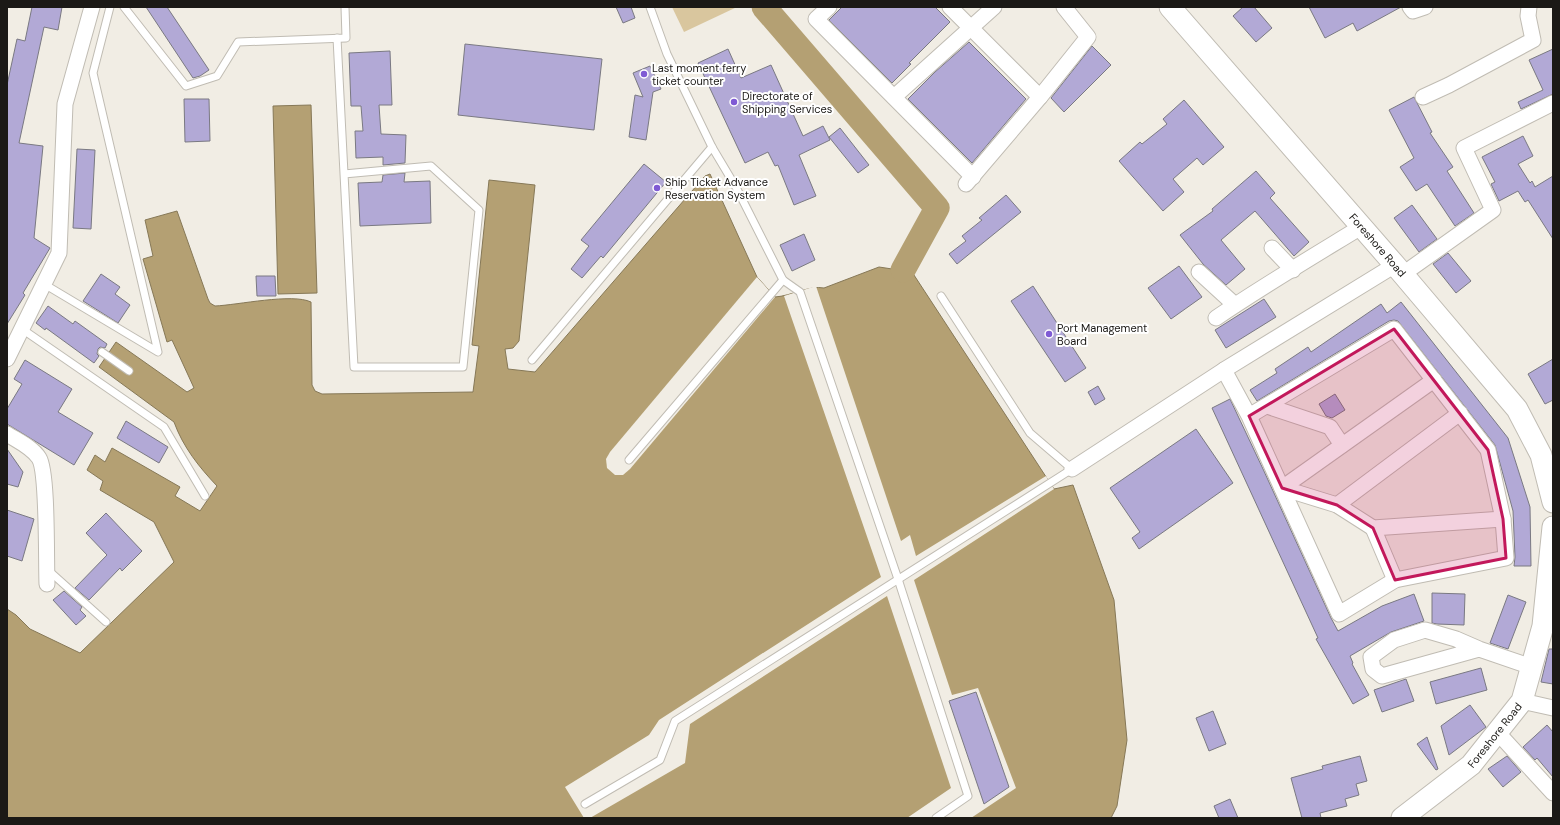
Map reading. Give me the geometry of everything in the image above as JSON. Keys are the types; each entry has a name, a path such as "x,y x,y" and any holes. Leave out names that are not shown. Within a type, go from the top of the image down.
{"main road":[{"name":"Foreshore Road","path":"1170,7 1399,270 1517,409 1541,455 1552,494"},
{"name":"Foreshore Road","path":"1402,818 1471,765 1522,701 1544,626 1551,579 1553,527"}],"street":[{"path":"7,359 59,253 65,104 92,7"},
{"path":"829,7 816,19 894,97 969,181 1040,97 1088,37 1064,7"},
{"path":"950,7 1040,97"},
{"path":"894,97 994,7"},
{"path":"1410,7 1413,11 1425,7"},
{"path":"1423,97 1449,85 1533,40 1528,16 1529,7"},
{"path":"1072,469 1224,370 1399,270 1493,210 1464,148 1553,103"},
{"path":"1216,318 1269,282 1293,270 1361,227"},
{"path":"1272,248 1293,270"},
{"path":"1199,272 1235,305"},
{"path":"1224,370 1249,416 1339,614 1396,580 1506,558 1503,519 1488,450 1460,412 1394,329 1249,416"},
{"path":"1282,488 1434,380"},
{"path":"1266,406 1330,427 1342,445"},
{"path":"1337,505 1460,412"},
{"path":"7,434 24,444 39,459 44,480 46,576"},
{"path":"1282,488 1337,505 1373,528 1396,580"},
{"path":"1373,528 1503,519"},
{"path":"1479,649 1382,676 1372,669 1371,657 1394,640 1424,630 1456,639 1479,649 1532,667"},
{"path":"1522,701 1553,708"},
{"path":"1498,733 1553,793"}],"lane":[{"path":"44,284 158,352 93,73 110,7"},
{"path":"124,7 186,86 217,76 238,42 346,38 345,7"},
{"path":"650,7 667,54 712,147 737,189 783,280 800,292 898,579 968,796 936,818"},
{"path":"337,38 344,174 354,366 463,367 479,210 431,166 344,174"},
{"path":"532,360 712,147"},
{"path":"629,460 783,280"},
{"path":"585,804 660,760 675,721 1072,469 1030,432 941,296"},
{"path":"22,329 164,427 205,496"},
{"path":"102,352 129,371"},
{"path":"46,576 106,622"}],"highlighted area":[{"path":"1394,329 1488,450 1503,519 1506,558 1395,580 1373,528 1337,505 1282,488 1249,416"}],"shaded area":[{"path":"672,7 737,7 684,32"},
{"path":"311,105 317,293 278,294 273,106"},
{"path":"710,174 757,277 775,297 807,289 819,287 824,288 879,267 912,272 1054,489 1073,485 1114,600 1127,740 1117,806 1111,818 7,818 7,609 16,615 30,629 80,653 174,562 154,522 100,490 103,481 87,470 95,455 105,462 112,448 180,487 175,496 200,511 217,486 192,456 182,440 174,422 99,367 116,342 187,392 194,388 172,340 167,342 143,259 153,256 145,220 177,211 208,299 210,303 215,306 278,299 311,302 312,385 315,391 322,394 473,392 479,346 472,345 489,180 535,185 519,341 513,348 505,349 508,369 535,372 705,176"}],"pier":[{"path":"757,277 775,297 630,469 623,475 615,475 607,468 606,459 610,452"},
{"path":"816,286 901,541 910,535 916,556 1046,476 1054,489 914,580 952,695 978,688 1016,788 971,818 907,818 951,788 887,596 690,724 685,763 590,818 584,818 565,787 649,735 659,720 881,577 784,296"}],"building":[{"path":"32,7 62,7 58,30 44,27 19,143 43,146 34,238 50,248 23,293 25,295 7,324 7,85 17,39 25,41"},
{"path":"146,7 167,7 209,70 200,76 193,78"},
{"path":"616,7 631,7 635,18 623,23"},
{"path":"842,7 935,7 950,22 909,63 911,64 892,83 829,20"},
{"path":"1243,7 1254,7 1272,28 1256,42 1233,16"},
{"path":"1309,7 1401,7 1357,31 1353,23 1325,38"},
{"path":"969,42 1026,99 972,163 908,99 935,72"},
{"path":"465,44 602,59 594,130 458,115"},
{"path":"1092,46 1111,65 1064,112 1051,98"},
{"path":"728,49 741,78 771,65 803,136 823,126 830,140 799,155 816,196 794,205 778,165 775,166 768,152 745,163 698,63"},
{"path":"1553,49 1553,94 1521,109 1518,102 1543,90 1529,60"},
{"path":"390,51 392,105 379,105 381,134 406,135 405,163 383,165 383,157 356,158 355,131 363,131 361,106 351,106 349,53"},
{"path":"650,66 661,89 653,92 646,140 629,137 635,95 643,97 633,73"},
{"path":"1414,97 1432,132 1430,133 1453,167 1447,171 1474,213 1455,226 1427,184 1416,191 1400,167 1414,158 1389,110"},
{"path":"184,99 209,99 210,141 185,142"},
{"path":"1184,100 1224,147 1203,165 1197,158 1173,179 1184,192 1163,211 1119,161 1140,142 1142,144 1167,124 1163,119"},
{"path":"840,128 869,165 858,173 829,137"},
{"path":"1523,136 1533,156 1518,164 1530,183 1532,181 1535,187 1553,176 1553,239 1528,200 1525,202 1518,191 1499,201 1491,184 1495,182 1482,157"},
{"path":"77,149 95,150 91,229 73,228"},
{"path":"644,164 666,182 603,258 601,256 582,278 571,269 589,246 581,240"},
{"path":"1256,171 1275,193 1270,198 1309,242 1294,256 1255,211 1221,240 1245,269 1226,285 1203,264 1180,235 1213,211 1212,209"},
{"path":"405,173 404,182 430,181 431,223 360,226 358,183 382,182 383,175"},
{"path":"1006,195 1021,212 957,264 949,254 966,241 962,236 982,220 979,218"},
{"path":"1412,205 1437,239 1419,252 1394,218"},
{"path":"804,234 815,260 792,271 780,245"},
{"path":"1448,253 1471,281 1456,293 1433,264"},
{"path":"1179,266 1202,297 1171,319 1148,288"},
{"path":"101,274 120,287 115,294 130,305 118,323 83,301"},
{"path":"256,276 275,276 276,296 257,296"},
{"name":"Port Management Board","path":"1033,286 1086,368 1065,382 1011,301"},
{"path":"1264,299 1276,317 1226,348 1215,330"},
{"path":"1401,302 1508,438 1530,507 1531,566 1514,566 1513,511 1495,445 1398,321 1389,321 1257,401 1250,390 1277,373 1275,369 1308,347 1311,352 1381,304 1387,313"},
{"path":"48,306 73,324 75,321 107,344 105,348 100,347 98,349 97,354 99,356 94,363 46,328 45,330 36,323"},
{"path":"1553,359 1553,400 1545,404 1528,374"},
{"path":"25,360 72,389 58,412 93,433 74,465 7,424 7,409 22,384 14,379"},
{"path":"1098,386 1105,399 1095,405 1088,392"},
{"path":"1335,394 1345,410 1332,418 1326,416 1319,404"},
{"path":"1230,399 1338,631 1382,606 1414,594 1424,621 1391,632 1350,656 1353,663 1352,664 1369,695 1353,704 1316,639 1318,638 1212,408"},
{"path":"126,421 168,447 159,463 117,438"},
{"path":"1196,429 1233,483 1139,549 1132,538 1140,532 1110,488"},
{"path":"7,449 23,472 18,487 7,484"},
{"path":"7,510 34,519 22,561 7,556"},
{"path":"106,513 142,551 122,571 120,568 89,600 75,588 107,555 86,533"},
{"path":"64,591 82,607 80,610 86,616 76,625 53,600"},
{"path":"1432,593 1465,594 1464,625 1432,623"},
{"path":"1508,595 1526,602 1508,649 1490,643"},
{"path":"1549,649 1553,649 1553,684 1541,682"},
{"path":"1481,668 1487,690 1436,704 1430,682"},
{"path":"1406,679 1414,701 1382,712 1374,690"},
{"path":"976,692 1009,787 984,804 949,701"},
{"path":"1470,705 1486,727 1449,755 1441,726"},
{"path":"1213,711 1226,744 1209,751 1196,718"},
{"path":"1547,725 1553,732 1553,777 1537,758 1535,760 1523,747"},
{"path":"1427,737 1438,769 1436,770 1417,744"},
{"path":"1360,756 1367,781 1356,784 1359,795 1345,799 1347,806 1320,813 1321,818 1302,818 1291,778 1323,769 1322,766"},
{"path":"1507,756 1521,772 1503,787 1488,769"},
{"path":"1230,799 1238,818 1219,818 1214,806"}],"waterway":[{"path":"764,7 937,208 903,270"}],"place":[{"name":"Last moment ferry ticket counter","path":"644,74"},
{"name":"Directorate of Shipping Services","path":"734,102"},
{"name":"Ship Ticket Advance Reservation System","path":"657,188"},
{"name":"Port Management Board","path":"1049,334"}]}
